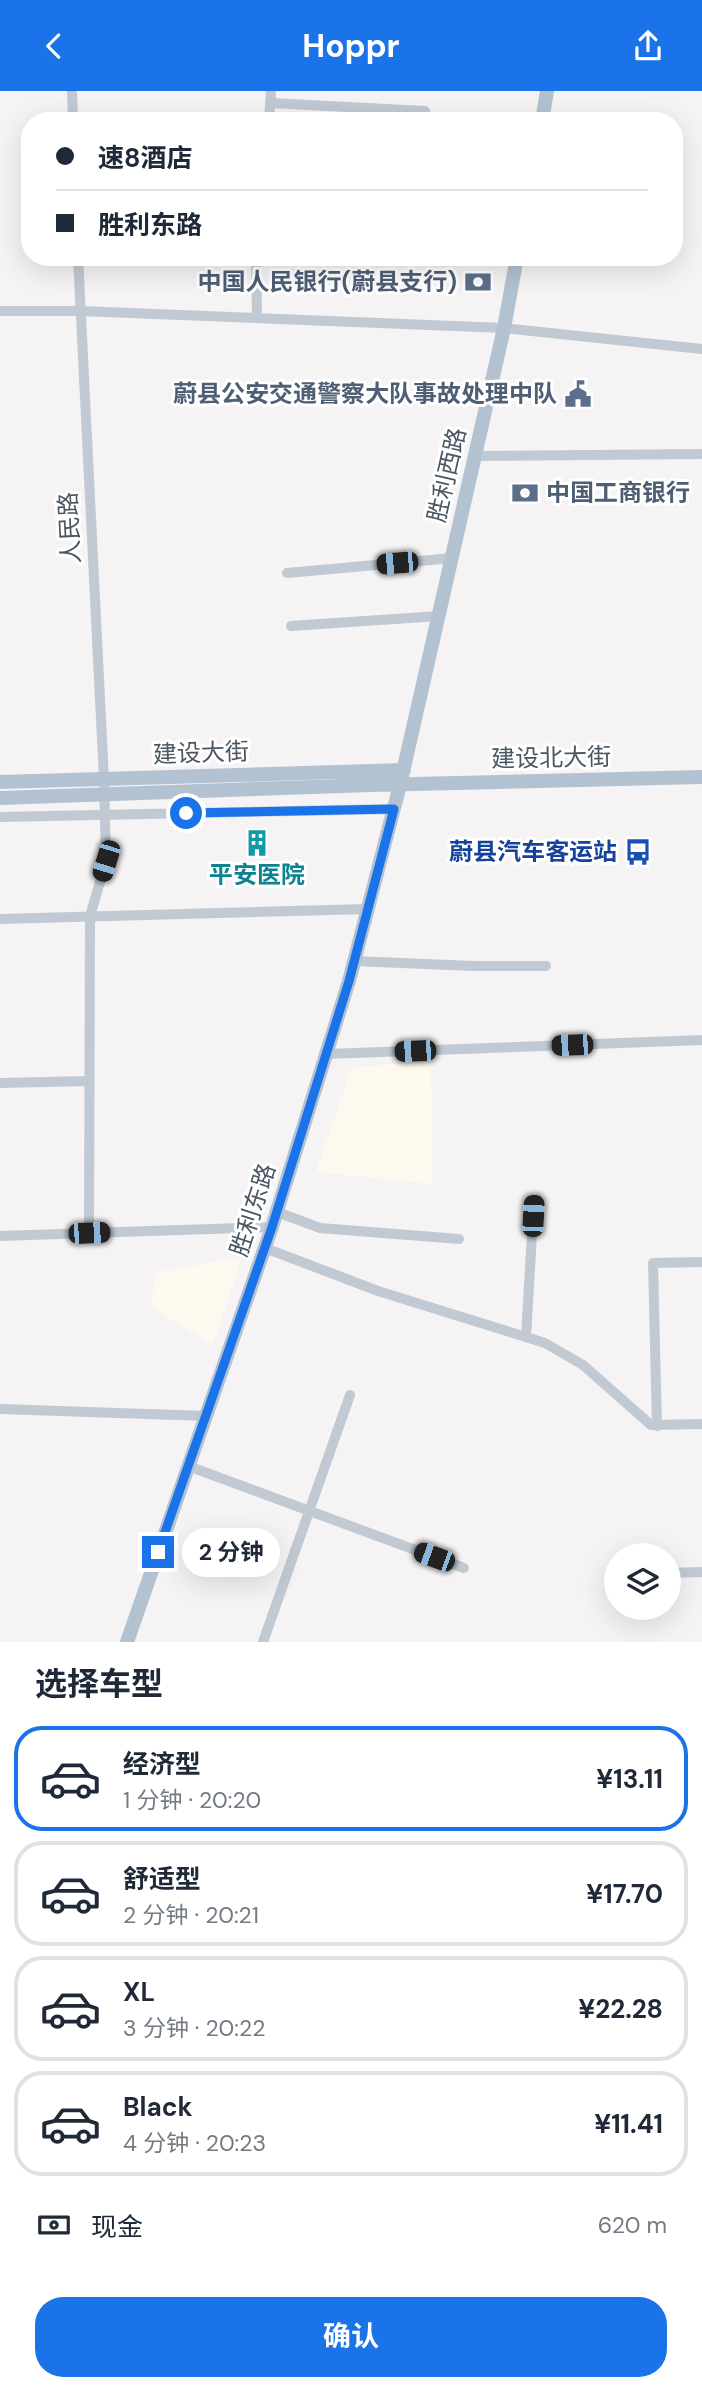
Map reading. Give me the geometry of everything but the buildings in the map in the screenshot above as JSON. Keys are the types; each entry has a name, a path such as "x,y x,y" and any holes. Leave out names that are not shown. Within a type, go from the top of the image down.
{"main road":[{"path":"543,112 547,91"},
{"name":"胜利西路","path":"402,778 504,328 515,266"},
{"name":"建设北大街","path":"402,778 702,777"},
{"name":"建设大街","path":"0,782 402,778"},
{"name":"建设大街","path":"0,798 104,796 402,778"},
{"name":"胜利东路","path":"127,1642 277,1212 354,961 402,778"}],"street":[{"path":"72,91 73,112"},
{"path":"270,112 271,91"},
{"path":"271,103 425,111"},
{"name":"人民路","path":"78,266 106,861 90,916 89,1233"},
{"path":"256,266 257,318"},
{"path":"0,311 80,311 504,328 702,349"},
{"path":"474,456 702,454"},
{"path":"287,573 452,558"},
{"path":"290,626 439,615"},
{"path":"0,817 394,809"},
{"path":"0,919 368,909"},
{"path":"354,961 546,967"},
{"path":"326,1054 702,1040"},
{"path":"0,1083 89,1081"},
{"path":"526,1336 534,1200"},
{"path":"277,1212 320,1228 459,1239"},
{"path":"0,1235 272,1227"},
{"path":"265,1248 378,1291 545,1343 583,1365 651,1425 702,1424"},
{"path":"657,1426 653,1263 702,1262"},
{"path":"263,1642 350,1395"},
{"path":"0,1409 206,1416"},
{"path":"188,1466 464,1568"},
{"path":"681,1573 702,1572"}],"shaded area":[{"path":"431,1062 432,1184 316,1172 352,1067"},
{"path":"242,1257 213,1345 150,1306 157,1272"}],"place":[{"name":"中国人民银行(蔚县支行)","path":"478,282"},
{"name":"蔚县公安交通警察大队事故处理中队","path":"578,394"},
{"name":"中国工商银行","path":"525,493"},
{"name":"平安医院","path":"257,843"},
{"name":"蔚县汽车客运站","path":"638,852"}],"route":[{"path":"158,1552 272,1227 349,981 394,809 186,813"}]}
